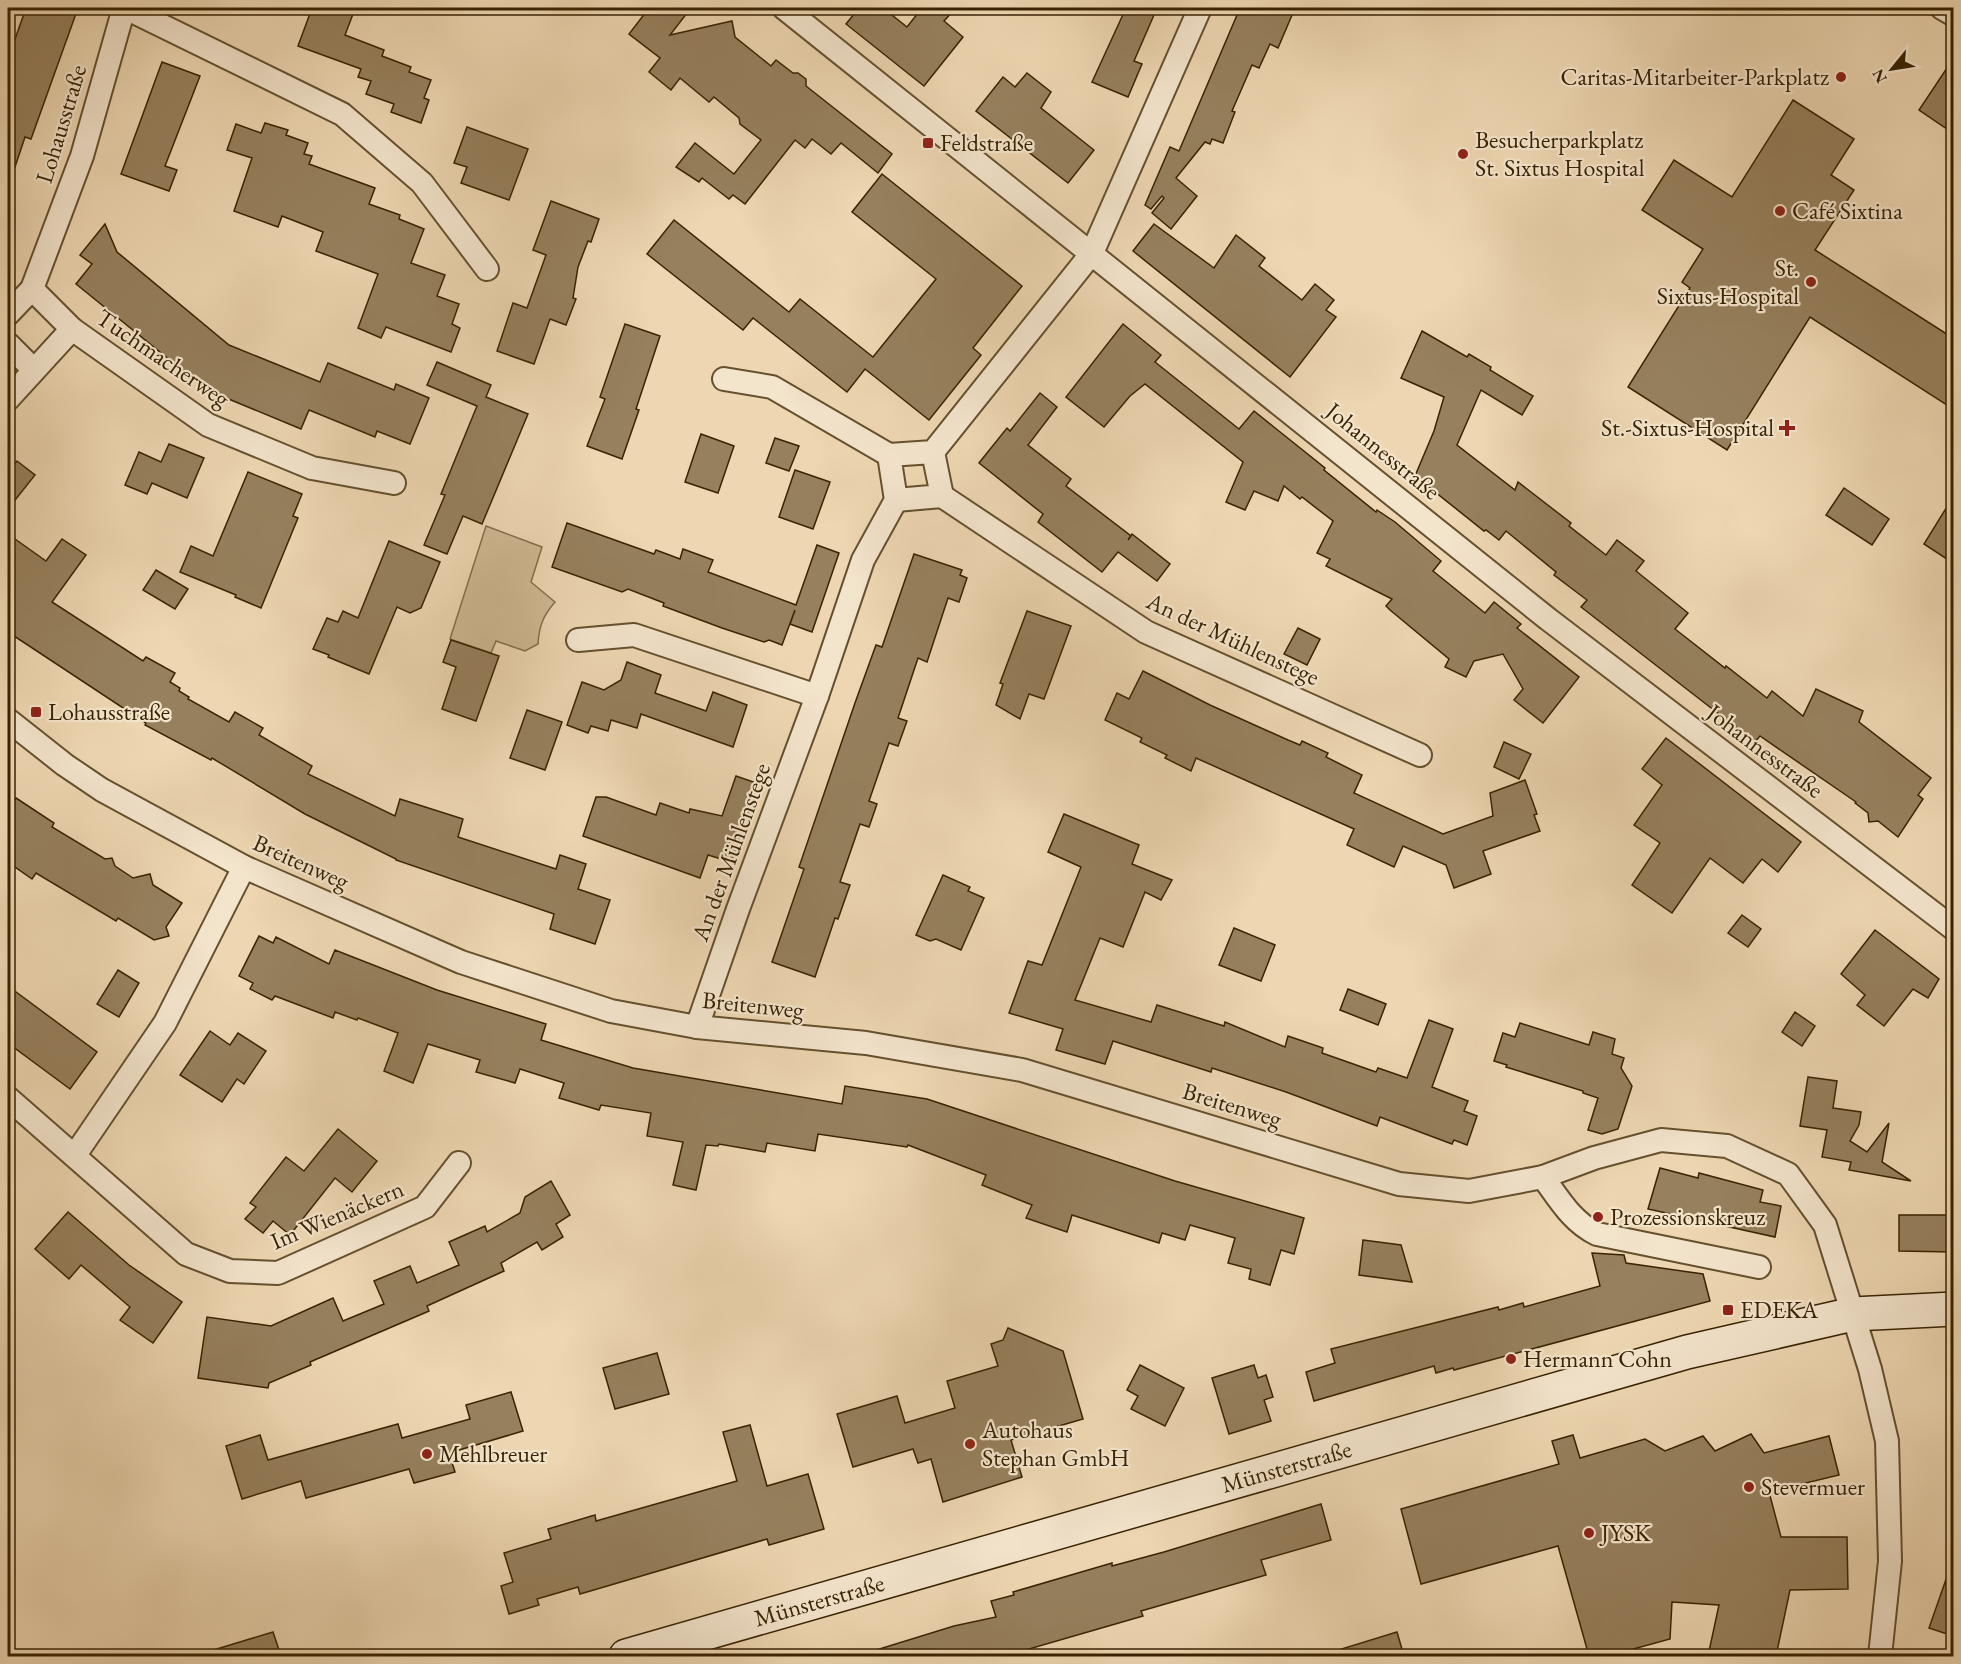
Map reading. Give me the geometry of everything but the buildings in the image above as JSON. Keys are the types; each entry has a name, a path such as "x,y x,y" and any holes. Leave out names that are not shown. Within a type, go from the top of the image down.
{"main road":[{"name":"Münsterstraße","path":"626,1656 1687,1352 1853,1314 1953,1309"}],"street":[{"path":"125,8 342,114 422,183 486,269"},
{"name":"Lohausstraße","path":"8,314 32,289 82,156 125,8"},
{"name":"Johannesstraße","path":"784,8 1548,619 1953,929"},
{"path":"724,379 772,387 889,455 933,452 1092,253 1200,8"},
{"path":"1942,8 1953,15"},
{"path":"8,399 72,329 32,289"},
{"name":"Tuchmacherweg","path":"72,329 208,425 312,468 394,483"},
{"path":"8,344 34,370"},
{"path":"889,455 896,500 942,496 933,452"},
{"name":"An der Mühlenstege","path":"942,496 1146,632 1420,755"},
{"name":"An der Mühlenstege","path":"697,1027 817,696 863,560 896,500"},
{"path":"578,640 634,634 817,696"},
{"name":"Breitenweg","path":"8,720 65,765 102,790 244,867 461,962 611,1011 697,1027 866,1043 1022,1070 1399,1184 1469,1191 1544,1177 1594,1158 1661,1140 1727,1146 1788,1174 1825,1225 1870,1369 1887,1441 1890,1561 1880,1656"},
{"path":"75,1155 165,1023 244,867"},
{"name":"Im Wienäckern","path":"8,1098 186,1254 230,1271 278,1273 424,1207 459,1163"},
{"path":"1544,1177 1564,1207 1577,1221 1597,1234 1759,1267"}],"shaded area":[{"path":"486,526 542,547 531,582 555,602 542,622 538,644 525,651 496,641 491,653 450,639"}],"place":[{"name":"Caritas-Mitarbeiter-Parkplatz","path":"1841,77"},
{"name":"Feldstraße","path":"928,143"},
{"name":"Besucherparkplatz St. Sixtus Hospital","path":"1463,154"},
{"name":"Café Sixtina","path":"1780,211"},
{"name":"St. Sixtus-Hospital","path":"1811,282"},
{"name":"St.-Sixtus-Hospital","path":"1787,428"},
{"name":"Lohausstraße","path":"36,712"},
{"name":"Prozessionskreuz","path":"1598,1217"},
{"name":"EDEKA","path":"1728,1310"},
{"name":"Hermann Cohn","path":"1511,1359"},
{"name":"Autohaus Stephan GmbH","path":"970,1444"},
{"name":"Mehlbreuer","path":"427,1454"},
{"name":"Stevermuer","path":"1749,1487"},
{"name":"JYSK","path":"1589,1533"}]}
